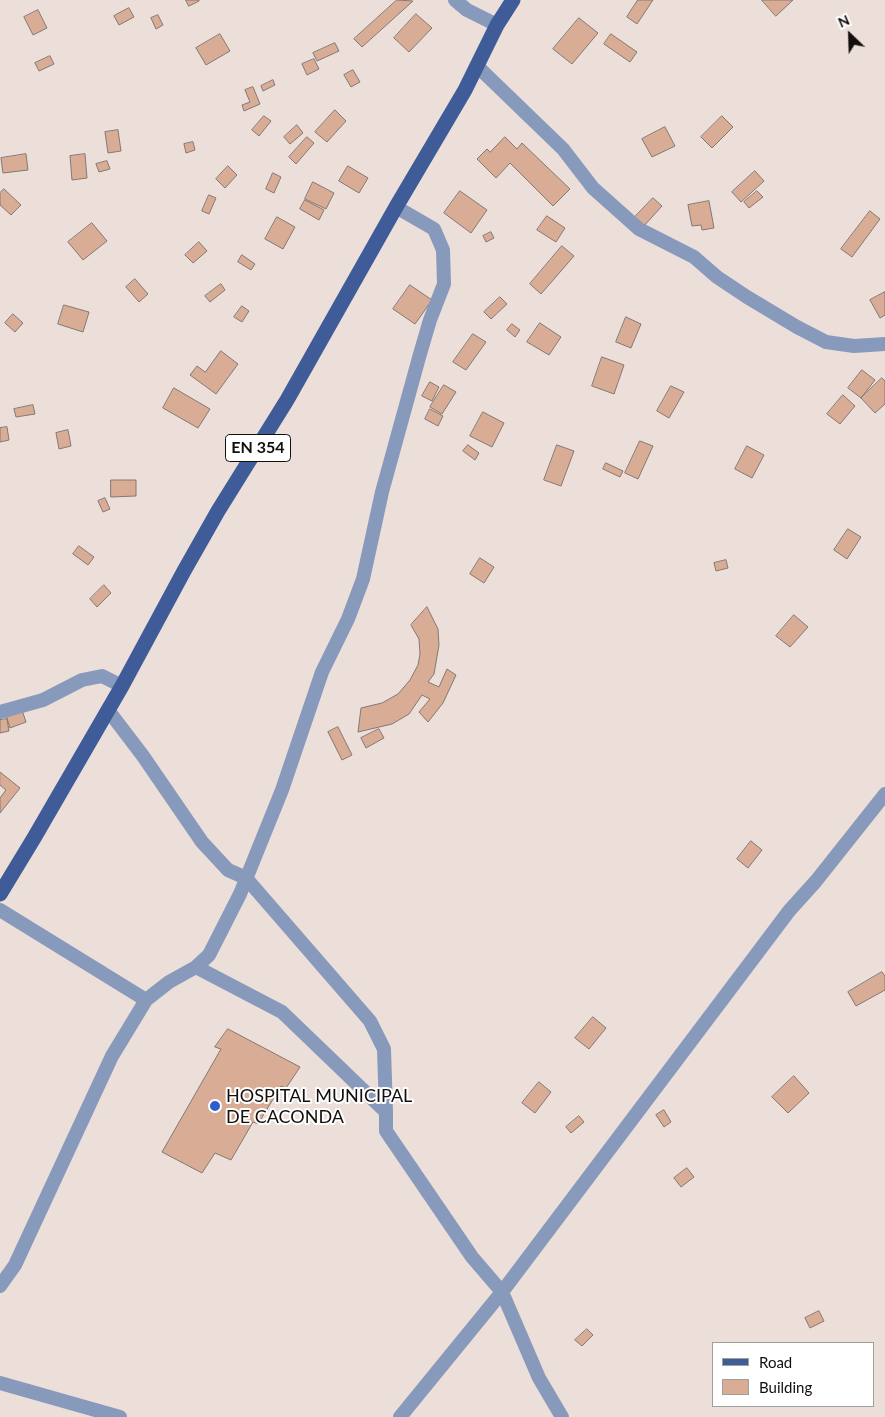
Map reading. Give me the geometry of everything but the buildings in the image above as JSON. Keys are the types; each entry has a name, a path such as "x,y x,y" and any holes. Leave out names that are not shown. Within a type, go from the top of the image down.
{"main road":[{"name":"EN 354","path":"0,894 122,686 218,511 287,400 396,207 465,90 497,25 513,0"}],"street":[{"path":"455,0 467,10 497,25"},
{"path":"477,66 563,149 593,188 639,229 694,257 717,277 747,297 826,342 854,346 885,344"},
{"path":"0,1286 15,1265 112,1056 146,1000 169,982 196,967 210,955 246,878 282,790 322,672 348,619 363,579 382,492 430,320 444,284 443,250 434,229 396,207"},
{"path":"0,712 43,700 82,680 102,676 122,686"},
{"path":"108,710 143,756 202,842 228,870 246,878 370,1021 384,1048 386,1131 472,1257 502,1292 538,1378 562,1417"},
{"path":"400,1417 502,1292 789,911 816,881 885,794"},
{"path":"0,910 146,1000"},
{"path":"196,967 282,1012 386,1112"},
{"path":"0,1383 120,1417"}],"place":[{"name":"HOSPITAL MUNICIPAL DE CACONDA","path":"215,1106"}]}
